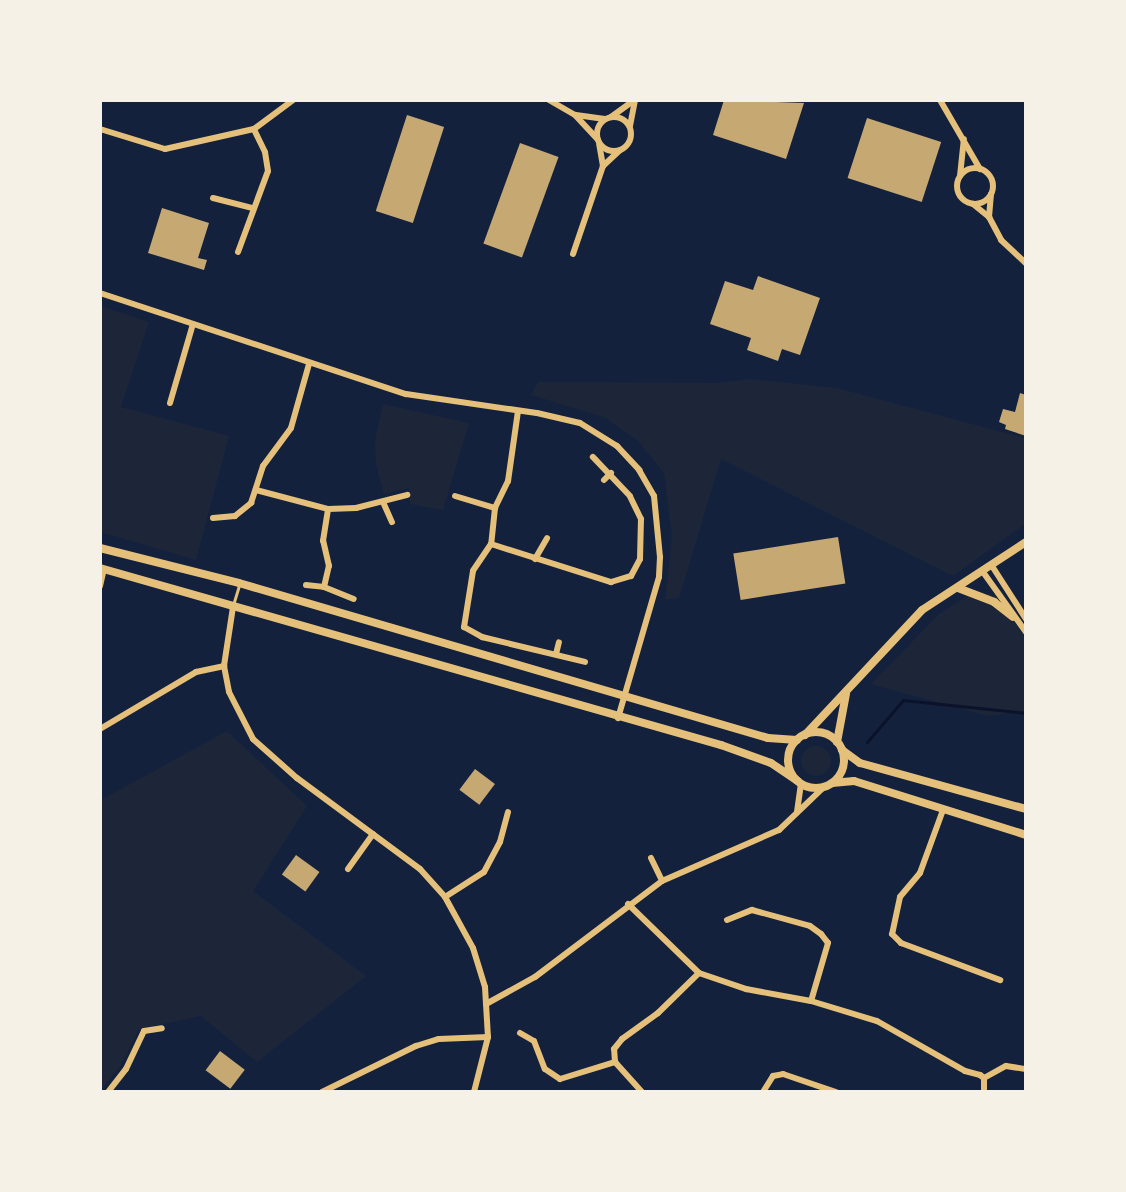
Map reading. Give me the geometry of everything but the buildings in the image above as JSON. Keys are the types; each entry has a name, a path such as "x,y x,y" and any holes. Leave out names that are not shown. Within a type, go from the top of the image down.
{"street":[{"path":"100,129 165,149 254,129 293,100"},
{"path":"549,100 576,115 609,151 620,150"},
{"path":"603,166 598,127 634,100"},
{"path":"573,254 603,166 631,138 630,127 634,100"},
{"path":"940,100 980,169 990,176 989,217"},
{"path":"576,115 622,119 630,127"},
{"path":"238,252 252,208 268,171 265,152 254,129"},
{"path":"964,139 958,193 989,217 1001,240 1026,263"},
{"path":"960,176 969,169 980,169"},
{"path":"972,203 983,202 991,193"},
{"path":"213,198 252,208"},
{"path":"100,293 309,364 406,394 580,423 617,446 639,470 654,496 659,577 618,718"},
{"path":"170,403 193,324"},
{"path":"213,518 235,516 244,511 256,490 263,466 291,428 309,364"},
{"path":"518,411 508,481 495,508 491,544 473,571 464,627 483,637 585,662"},
{"path":"491,544 611,582 621,582 633,573 640,559 641,519 630,496 594,457"},
{"path":"604,480 611,473"},
{"path":"256,490 328,509 356,508 407,495"},
{"path":"455,496 495,508"},
{"path":"383,502 392,522"},
{"path":"324,586 329,566 324,541 328,509"},
{"path":"535,559 547,538"},
{"path":"797,812 799,782 792,774 789,756 801,737 846,693 922,610 1026,543"},
{"path":"100,548 239,583 768,738 801,737 822,733 837,742 842,750 860,763 1026,809"},
{"path":"992,566 1026,619"},
{"path":"100,586 102,569 771,763 799,782 824,787"},
{"path":"983,572 1013,617 1026,632"},
{"path":"306,585 324,586 354,599"},
{"path":"958,588 994,602 1013,617"},
{"path":"232,607 224,666 229,692 253,740 420,869 446,897 473,948 486,1004 488,1037 474,1092"},
{"path":"556,654 559,642"},
{"path":"100,729 196,672 224,666"},
{"path":"837,742 846,693"},
{"path":"832,783 843,768 842,750"},
{"path":"486,1004 562,958 628,904 662,881 779,830 824,787 832,783 854,782 1026,835"},
{"path":"944,810 920,873 900,897 892,934 901,943 1000,980"},
{"path":"446,897 484,872 500,842 508,812"},
{"path":"348,869 373,834"},
{"path":"651,858 662,881"},
{"path":"628,904 699,973 746,989 811,1001 877,1021 964,1071 984,1078 1006,1066 1026,1069"},
{"path":"727,920 752,910 800,923 821,933 828,943 811,1001"},
{"path":"642,1092 615,1062 614,1049 622,1039 666,1006 699,973"},
{"path":"108,1092 126,1070 144,1031 162,1028"},
{"path":"520,1033 534,1041 545,1069 560,1078 615,1062"},
{"path":"322,1092 416,1046 439,1038 488,1037"},
{"path":"763,1092 773,1076 783,1074 836,1092"},
{"path":"984,1078 984,1092"}],"lane":[{"path":"232,607 239,583"}],"shaded area":[{"path":"101,306 149,322 121,407 229,436 196,560 101,532"},
{"path":"750,379 837,388 1025,438 1025,524 953,576 721,459 679,598 665,600 672,536 664,473 638,441 604,417 531,395 538,382 719,383"},
{"path":"383,404 469,423 443,510 410,504 409,488 384,494 376,465 375,440"},
{"path":"975,591 997,595 1025,637 1025,711 988,716 871,684 939,614"},
{"path":"227,731 307,806 253,891 366,976 257,1062 201,1016 139,1029 120,1067 101,1090 101,800"},
{"path":"816,746 827,750 831,761 827,772 816,776 805,772 801,761 805,750"}],"waterway":[{"path":"867,742 903,700 1026,713"}]}
